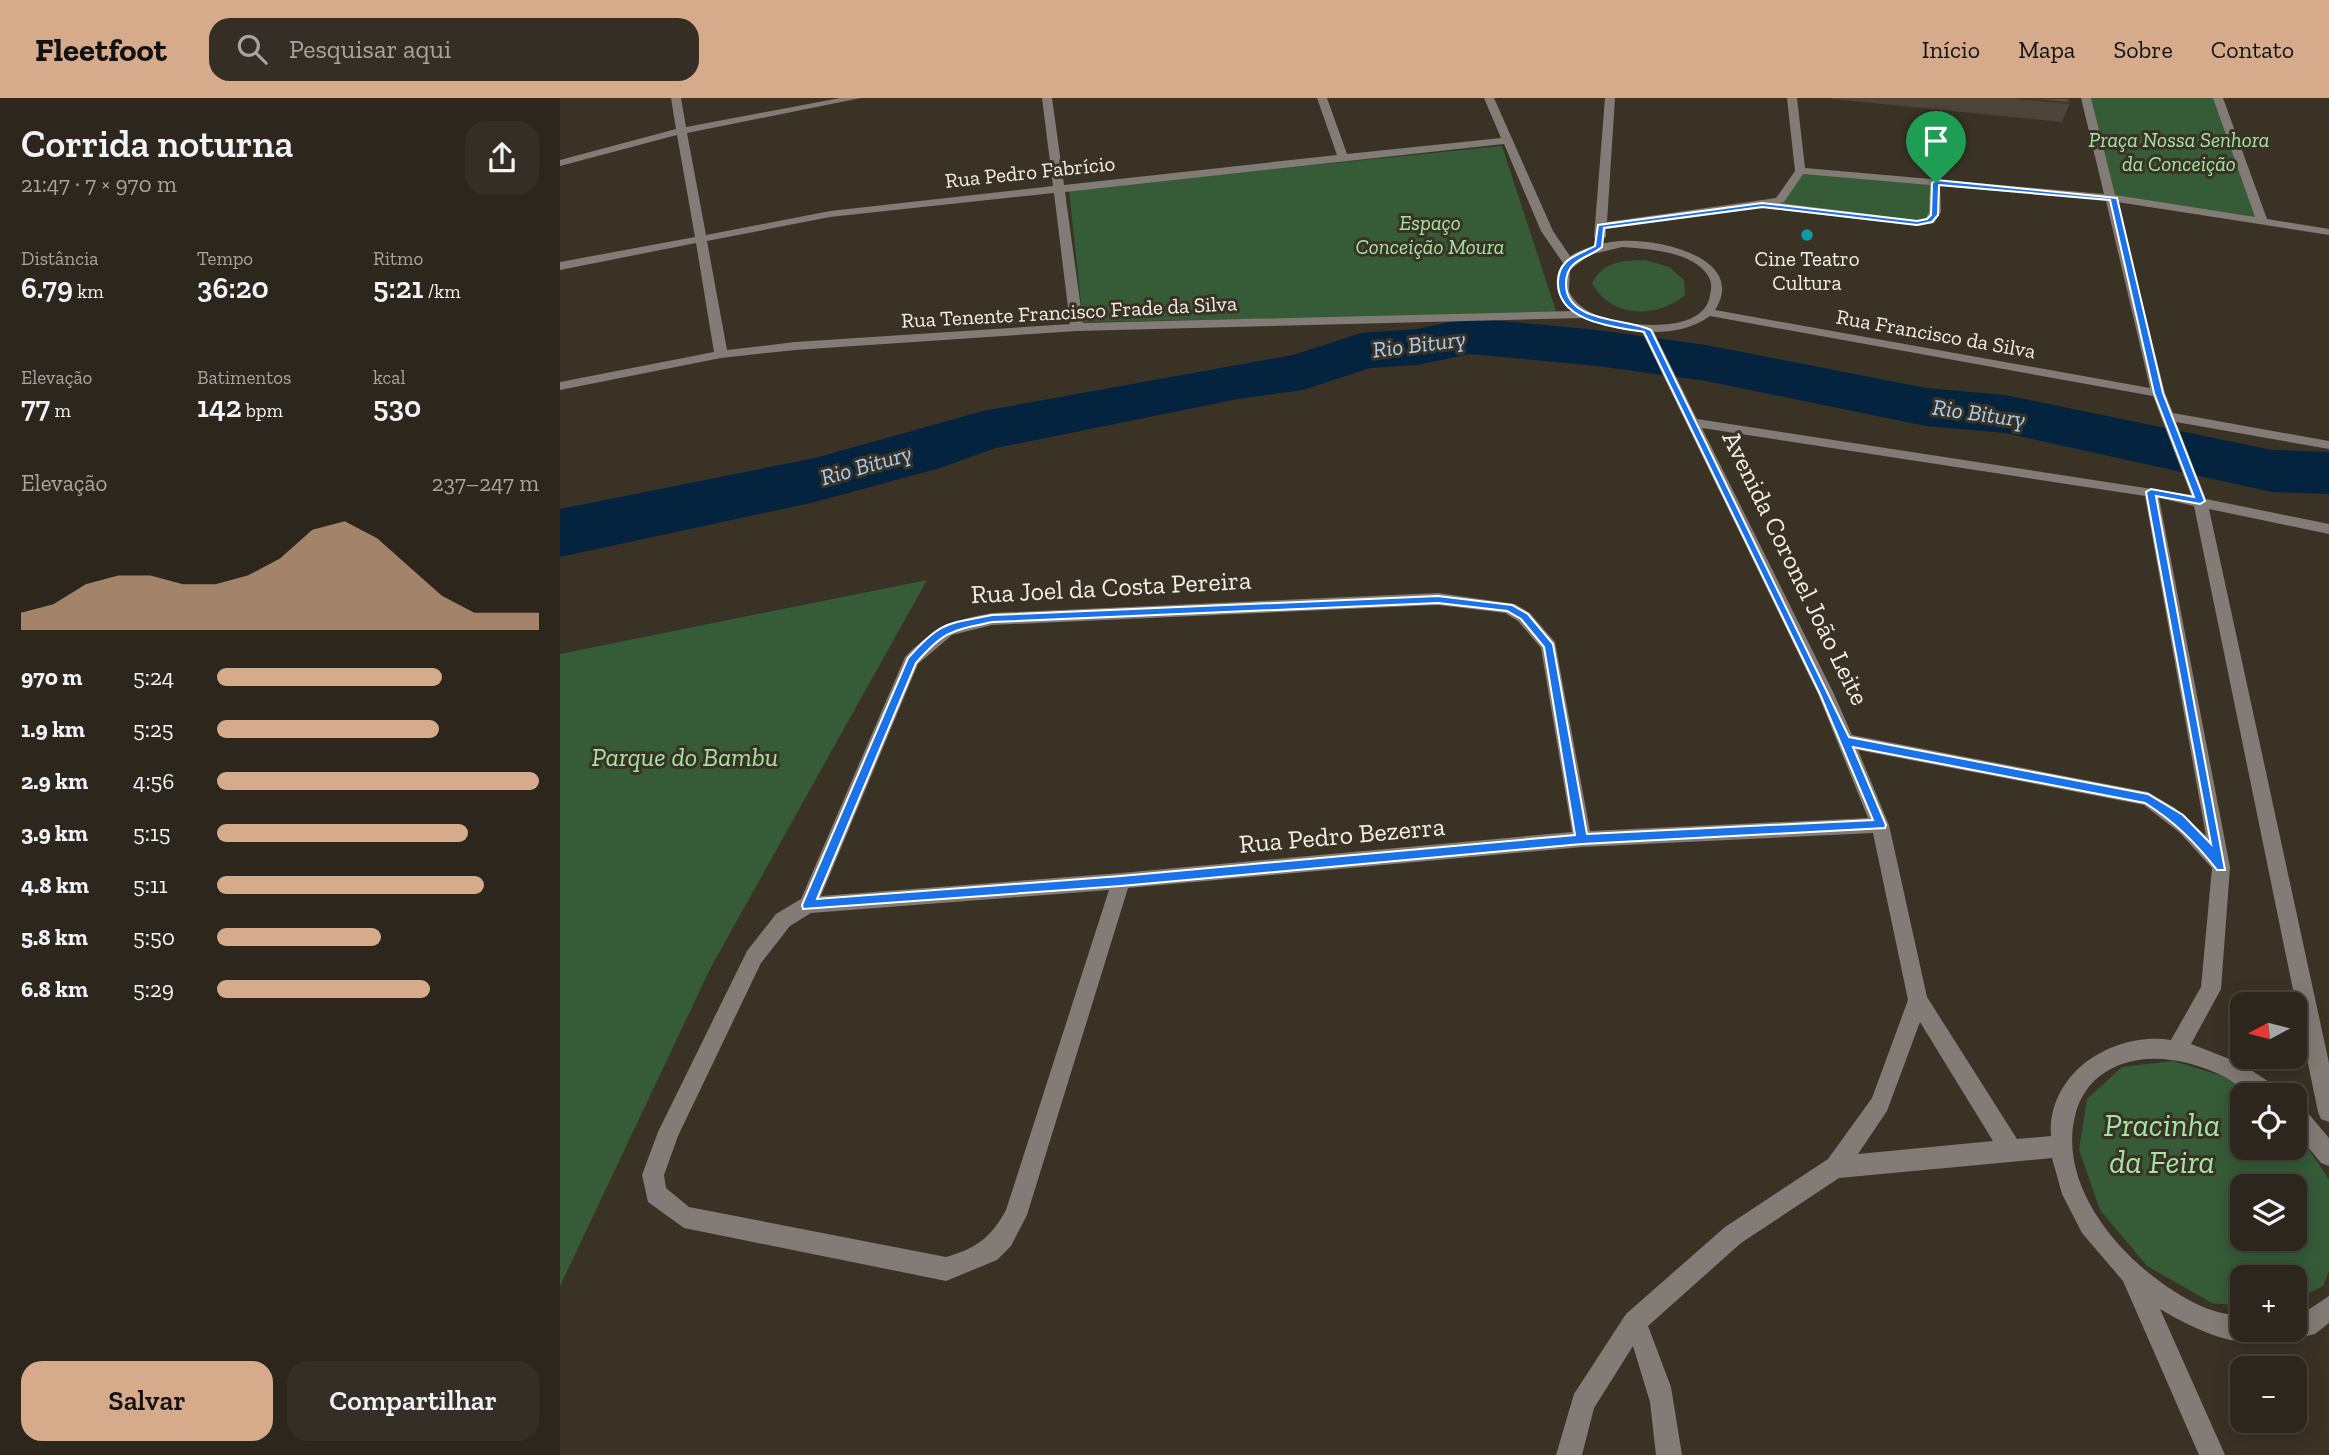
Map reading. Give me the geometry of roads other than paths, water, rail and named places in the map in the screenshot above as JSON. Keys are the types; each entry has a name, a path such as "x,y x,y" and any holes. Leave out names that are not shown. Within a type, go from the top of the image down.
{"street":[{"path":"676,98 721,354"},
{"path":"560,163 682,131 856,98"},
{"path":"1047,98 1077,327"},
{"path":"1322,98 1343,157"},
{"path":"1489,98 1547,231 1569,263"},
{"path":"1598,247 1610,98"},
{"path":"1601,226 1762,205 1780,200 1800,171 1793,98"},
{"path":"2086,98 2113,198 2158,393 2200,501 2329,1112"},
{"path":"2218,98 2262,221"},
{"name":"Rua Pedro Fabrício","path":"560,266 830,214 1508,140"},
{"path":"1800,171 2113,198 2329,232"},
{"path":"1762,205 1917,223 1930,221 1934,215 1936,183"},
{"path":"1647,244 1693,258 1709,271 1717,285 1716,299 1706,313 1691,322 1647,330 1603,323 1584,314 1569,302 1562,289 1562,275 1569,263 1598,247 1647,244"},
{"name":"Rua Francisco da Silva","path":"1706,313 2158,393"},
{"name":"Rua Tenente Francisco Frade da Silva","path":"560,386 721,354 795,346 1077,327 1584,314"},
{"name":"Avenida Coronel João Leite","path":"1647,330 1820,682 1881,825 1918,1000 2011,1150"},
{"path":"1692,422 2151,492 2329,529"},
{"path":"2171,424 2329,445"},
{"path":"2151,492 2221,867 2211,989 2176,1050"},
{"name":"Rua Joel da Costa Pereira","path":"808,905 911,661 934,635 950,627 992,619 1438,599 1509,608 1524,617 1549,646 1582,839"},
{"path":"1845,741 2148,799 2179,818 2198,835 2221,867"},
{"name":"Rua Pedro Bezerra","path":"808,905 1121,881 1582,839 1881,825"},
{"path":"808,905 783,920 754,957 668,1132 653,1175 656,1194 684,1217 946,1269 984,1258 1009,1229 1016,1214 1121,881"},
{"path":"1569,1455 1583,1403 1634,1322 1733,1235 1836,1167 1881,1104 1918,1000"},
{"path":"2230,1326 2192,1315 2134,1278 2104,1246 2082,1213 2068,1179 2061,1146 2062,1127 2069,1096 2087,1073 2111,1056 2142,1049 2176,1050 2215,1060 2257,1083"},
{"path":"2307,1129 2329,1155"},
{"path":"1836,1167 2061,1146"},
{"path":"2134,1278 2212,1455"},
{"path":"2307,1326 2329,1308"},
{"path":"1634,1322 1656,1369 1667,1418 1669,1455"}],"waterway":[{"name":"Rio Bitury","path":"560,533 815,480 917,453 983,431 1238,381 1303,372 1361,351 1417,347 1470,336 1597,348 1706,363 1926,407 2005,414 2272,471 2329,473"}],"place":[{"name":"Cine Teatro Cultura","path":"1807,235"}],"park label":[{"name":"Praça Nossa Senhora da Conceição","path":"2179,152"},
{"name":"Espaço Conceição Moura","path":"1430,235"},
{"name":"Parque do Bambu","path":"685,757"},
{"name":"Pracinha da Feira","path":"2162,1144"}]}
